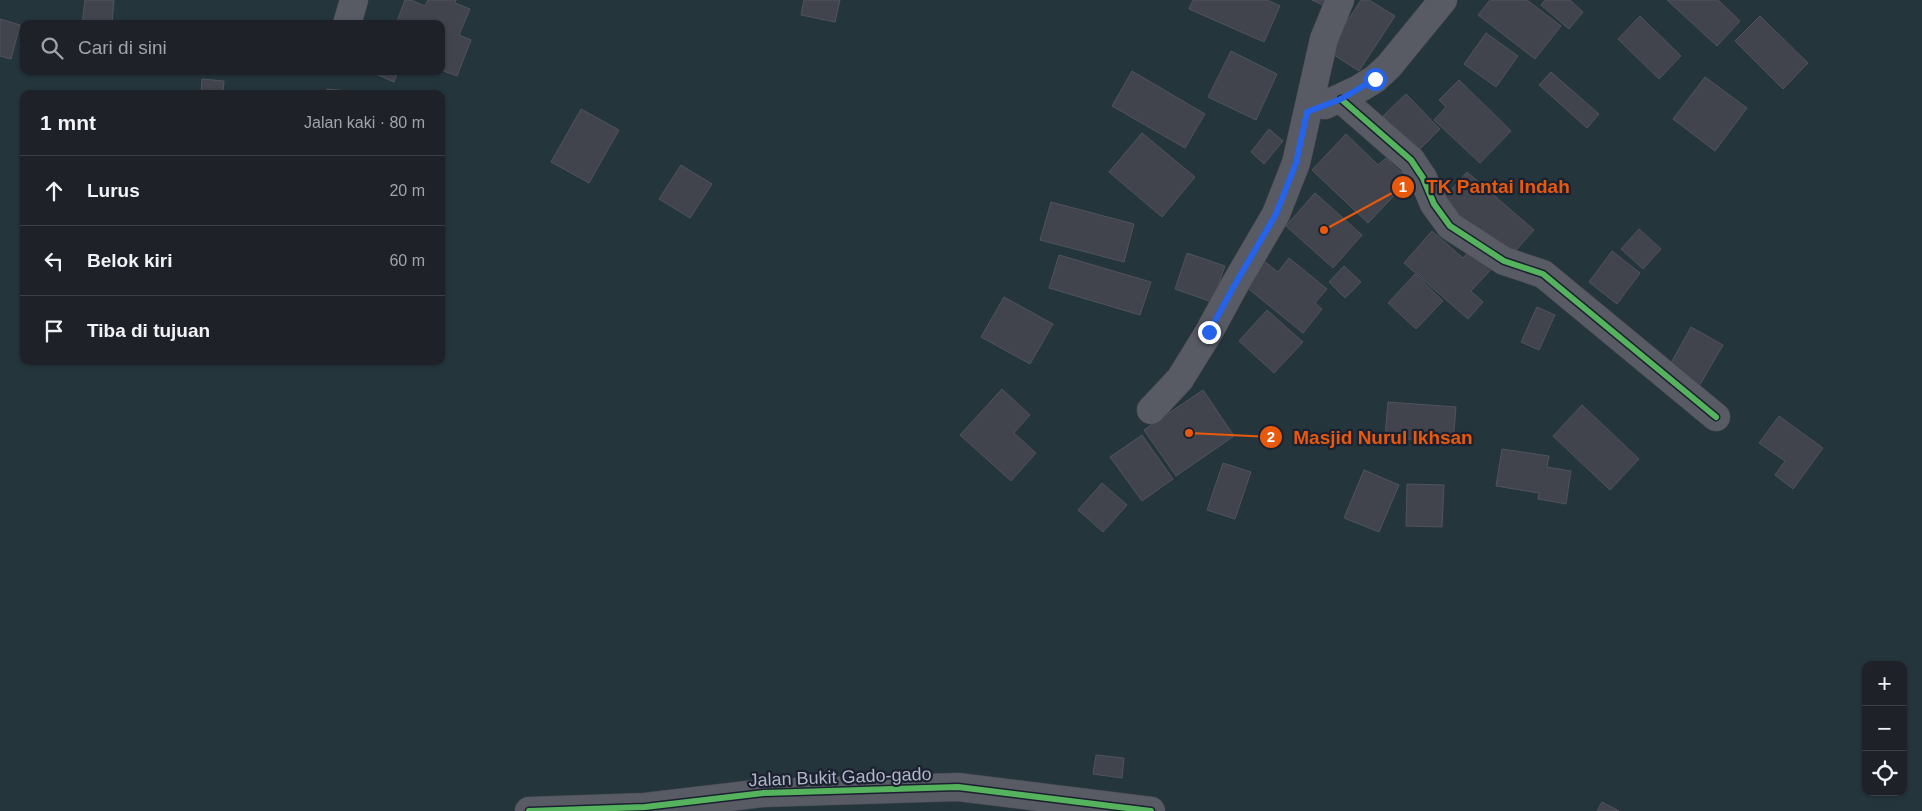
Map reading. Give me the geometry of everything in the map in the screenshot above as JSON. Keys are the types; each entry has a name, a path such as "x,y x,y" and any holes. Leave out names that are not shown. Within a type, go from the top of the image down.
{"street":[{"path":"348,20 354,0"},
{"path":"1151,410 1180,379 1276,214 1296,163 1324,39 1340,0"},
{"path":"1307,112 1341,99 1375,79 1389,66 1443,0"},
{"path":"1341,99 1411,160 1423,178 1434,204 1450,226 1504,261 1543,274 1716,417"},
{"name":"Jalan Bukit Gado-gado","path":"529,811 645,807 764,793 958,787 1151,811"}],"shaded area":[{"path":"0,0 1922,0 1922,811 0,811"}],"building":[{"path":"85,0 114,0 112,20 82,20"},
{"path":"405,0 411,0 425,6 428,0 456,0 455,3 470,9 459,35 471,40 457,76 445,72 445,20 398,20"},
{"path":"804,0 840,0 835,22 801,15"},
{"path":"1193,0 1267,0 1280,6 1264,42 1189,9"},
{"path":"1312,0 1328,0 1325,6"},
{"path":"1361,0 1369,0 1395,16 1359,71 1328,51"},
{"path":"1490,0 1527,0 1561,26 1535,59 1478,15"},
{"path":"1545,0 1570,0 1583,12 1569,29 1541,5"},
{"path":"1667,0 1718,0 1740,21 1717,46"},
{"path":"1640,16 1681,56 1659,79 1618,39"},
{"path":"1760,16 1808,63 1783,89 1735,41"},
{"path":"0,19 20,25 11,59 0,56"},
{"path":"1486,33 1518,56 1496,87 1464,64"},
{"path":"1231,51 1277,74 1256,120 1208,97"},
{"path":"1132,71 1205,114 1185,148 1112,106"},
{"path":"1551,72 1599,114 1587,128 1539,85"},
{"path":"378,75 397,75 394,82"},
{"path":"1705,77 1747,108 1715,151 1673,119"},
{"path":"202,79 224,81 223,90 201,90"},
{"path":"1459,80 1511,131 1480,163 1434,120 1446,107 1439,100"},
{"path":"1406,94 1440,129 1418,151 1383,116"},
{"path":"581,109 619,130 589,183 551,162"},
{"path":"1269,129 1283,141 1264,164 1251,152"},
{"path":"1142,133 1195,177 1162,217 1109,172"},
{"path":"1346,134 1378,165 1386,158 1409,180 1368,223 1312,170"},
{"path":"681,165 712,184 690,218 659,199"},
{"path":"1467,172 1534,230 1507,260 1441,201"},
{"path":"1315,193 1362,235 1333,268 1286,226"},
{"path":"1051,202 1134,224 1124,262 1040,240"},
{"path":"1639,229 1661,249 1643,269 1621,249"},
{"path":"1432,231 1463,258 1474,246 1496,264 1471,291 1483,302 1468,319 1404,263"},
{"path":"1612,251 1640,273 1617,304 1589,282"},
{"path":"1187,253 1225,266 1212,302 1175,289"},
{"path":"1059,255 1151,282 1140,315 1049,288"},
{"path":"1289,258 1327,289 1315,303 1322,309 1303,333 1245,286 1264,261 1278,272"},
{"path":"1344,266 1361,282 1345,298 1329,282"},
{"path":"1415,274 1443,301 1416,329 1388,303"},
{"path":"1004,297 1053,324 1030,364 981,337"},
{"path":"1537,307 1555,315 1539,350 1521,342"},
{"path":"1267,310 1303,342 1274,373 1239,341"},
{"path":"1691,327 1723,345 1698,388 1667,370"},
{"path":"1002,389 1030,415 1014,433 1036,453 1011,481 960,435"},
{"path":"1203,390 1234,436 1176,476 1144,430"},
{"path":"1388,402 1456,407 1453,443 1385,437"},
{"path":"1582,405 1639,459 1610,490 1553,436"},
{"path":"1779,416 1823,448 1793,489 1775,475 1785,461 1759,443"},
{"path":"1142,435 1173,479 1142,501 1110,457"},
{"path":"1502,449 1549,456 1547,467 1571,471 1566,504 1538,499 1539,493 1496,486"},
{"path":"1223,463 1251,472 1235,519 1207,510"},
{"path":"1364,470 1399,485 1379,532 1344,518"},
{"path":"1102,483 1127,505 1103,532 1078,510"},
{"path":"1407,484 1444,485 1442,527 1406,526"},
{"path":"1096,755 1124,758 1122,778 1093,774"},
{"path":"1602,802 1619,811 1597,811"}],"cycle path":[{"path":"1341,99 1411,160 1423,178 1434,204 1450,226 1504,261 1543,274 1716,417"},
{"path":"529,811 645,807 764,793 958,787 1151,811"}],"place":[{"name":"TK Pantai Indah","path":"1324,230"},
{"name":"Masjid Nurul Ikhsan","path":"1189,433"}],"route":[{"path":"1209,332 1276,214 1296,163 1307,112 1341,99 1375,79"}]}
